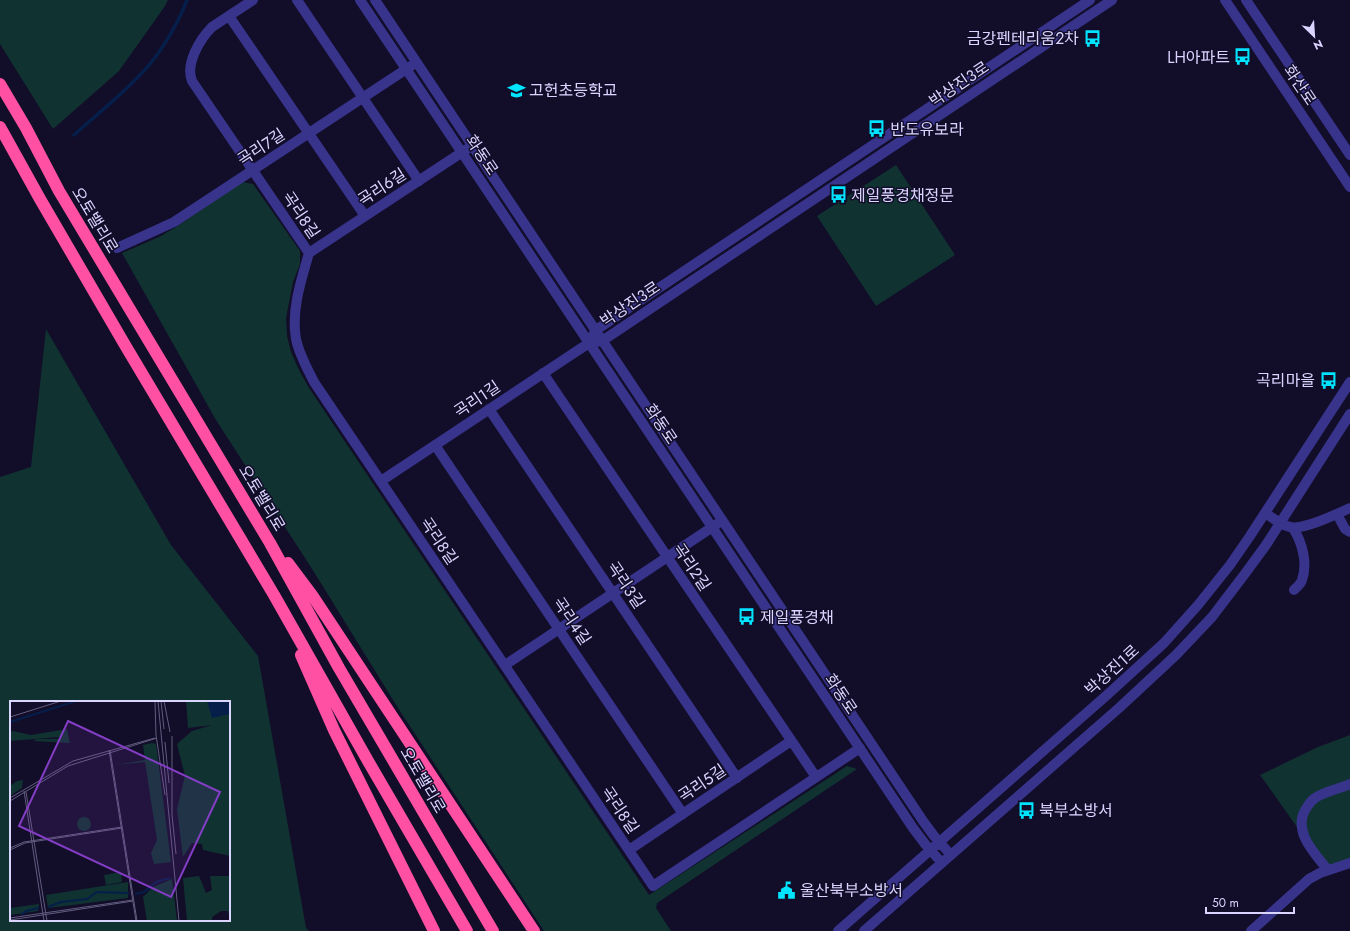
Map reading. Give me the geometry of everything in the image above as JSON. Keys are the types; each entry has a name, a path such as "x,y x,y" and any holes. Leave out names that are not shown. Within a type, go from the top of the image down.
{"highway":[{"name":"오토밸리로","path":"0,84 26,128 59,191 254,516 340,668 493,931"},
{"path":"0,127 125,345 274,595 467,931"},
{"path":"254,516 312,595 534,931"},
{"path":"274,595 334,730 434,931"}],"street":[{"name":"곡리8길","path":"253,0 212,27 207,32 191,60 190,71 192,81 309,253 295,309 294,325 300,354 314,382 653,886 860,748"},
{"path":"297,0 419,181"},
{"name":"화동로","path":"360,0 913,828 942,863"},
{"name":"화동로","path":"375,0 923,821 951,855"},
{"name":"박상진3로","path":"589,343 596,330 1090,0"},
{"name":"박상진3로","path":"589,343 602,341 1112,0"},
{"name":"화산로","path":"1225,0 1350,187"},
{"name":"화산로","path":"1246,0 1350,155"},
{"path":"229,16 365,216"},
{"name":"곡리7길","path":"117,248 174,222 417,63"},
{"name":"곡리6길","path":"309,253 472,146"},
{"name":"곡리1길","path":"381,481 589,343"},
{"name":"곡리2길","path":"543,373 816,777"},
{"name":"박상진1로","path":"838,931 1107,695 1164,643 1198,605 1230,565 1350,382"},
{"name":"곡리3길","path":"489,409 737,778"},
{"name":"박상진1로","path":"864,931 1119,708 1176,655 1212,617 1244,575 1350,414"},
{"name":"곡리4길","path":"435,445 683,814"},
{"path":"1265,513 1288,527 1293,528 1304,526 1350,508"},
{"path":"1337,514 1345,529 1350,532"},
{"path":"505,665 722,520"},
{"path":"1293,528 1299,537 1304,560 1302,580 1294,590"},
{"name":"곡리5길","path":"629,850 791,741"},
{"path":"1328,870 1313,851 1304,836 1301,828 1304,812 1315,798 1350,784"},
{"path":"1251,931 1309,879 1328,870 1350,863"}],"green space":[{"path":"0,0 168,0 119,71 53,129 0,44"},
{"path":"896,165 955,255 876,306 817,216"},
{"path":"242,182 253,184 300,251 300,264 293,282 286,318 287,336 291,352 309,388 649,895 847,766 857,769 657,903 656,908 671,931 544,931 398,708 314,572 216,420 122,253 159,237 176,227"},
{"path":"46,329 171,545 258,656 306,928 309,931 0,931 0,477 31,467"},
{"path":"1350,735 1350,781 1320,792 1297,827 1260,775 1318,747"},
{"path":"1350,786 1350,859 1329,865 1317,850 1308,834 1306,818 1309,809 1316,801"}],"waterway":[{"path":"74,135 123,92 153,61 178,20 187,0"}],"place":[{"name":"금강펜테리움2차","path":"1092,38"},
{"name":"LH아파트","path":"1243,57"},
{"name":"고헌초등학교","path":"516,90"},
{"name":"반도유보라","path":"877,129"},
{"name":"제일풍경채정문","path":"838,195"},
{"name":"곡리마을","path":"1328,380"},
{"name":"제일풍경채","path":"747,617"},
{"name":"북부소방서","path":"1026,810"},
{"name":"울산북부소방서","path":"787,890"}]}
